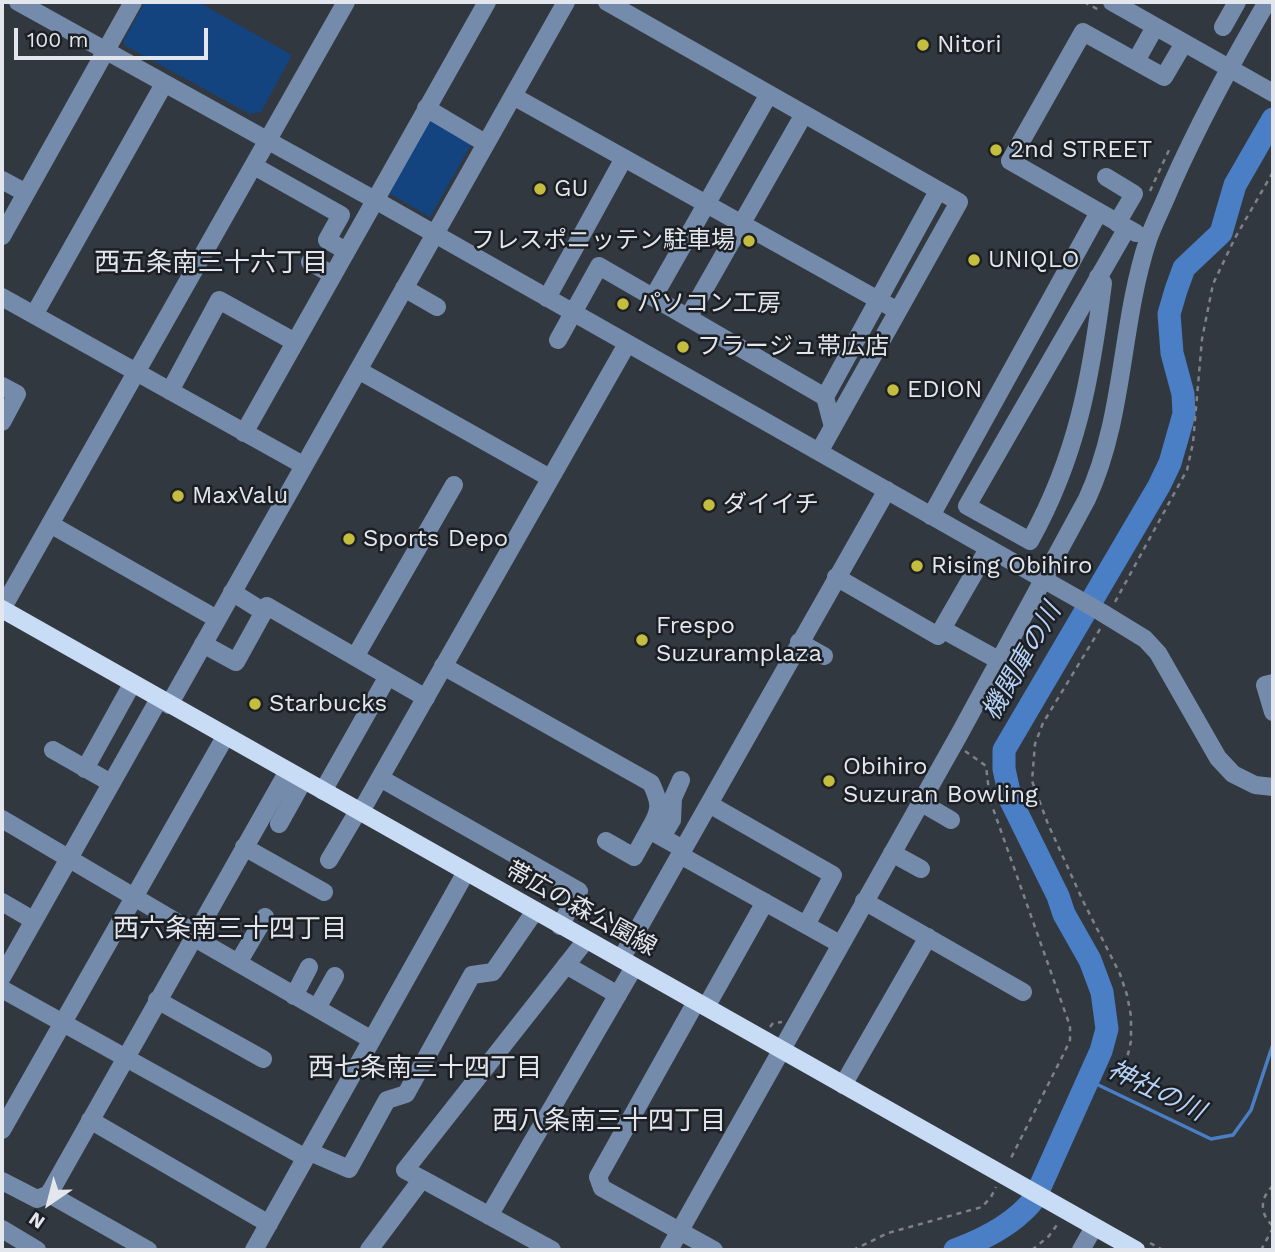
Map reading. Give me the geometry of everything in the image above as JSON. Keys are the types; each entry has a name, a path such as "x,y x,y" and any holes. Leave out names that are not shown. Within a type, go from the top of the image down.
{"main road":[{"name":"帯広の森公園線","path":"2,609 1005,1177 1058,1214 1094,1227 1127,1248"}],"street":[{"path":"18,2 44,8 105,51 375,200 1145,639 1158,653 1218,758 1233,774 1255,785 1273,787"},
{"path":"5,224 26,193 133,2"},
{"path":"2,609 346,2"},
{"path":"244,433 487,2"},
{"path":"2,977 111,783 203,644 566,2"},
{"path":"607,2 959,202 819,453"},
{"path":"1223,27 1237,2"},
{"path":"669,1250 1000,661 1099,472 1114,418 1135,295 1148,240 1190,143 1267,2"},
{"path":"1122,4 1156,27 1270,91"},
{"path":"1136,61 1156,27"},
{"path":"1148,240 1010,161 1083,32 1164,77 1184,43"},
{"path":"34,315 164,84"},
{"path":"654,296 769,94"},
{"path":"513,96 898,311"},
{"path":"426,108 485,143"},
{"path":"689,316 804,114"},
{"path":"547,298 624,158"},
{"path":"254,166 341,215 327,240 346,251"},
{"path":"1098,277 1103,283 1097,326 1086,391 1070,454 1030,541 967,506 1098,277 1122,225 1134,194 1106,177"},
{"path":"2,180 26,193"},
{"path":"825,397 939,191"},
{"path":"931,516 1099,212"},
{"path":"573,251 825,397 834,427"},
{"path":"310,262 333,275"},
{"path":"558,340 599,266"},
{"path":"404,288 437,307"},
{"path":"2,297 303,465"},
{"path":"170,391 219,300 295,342"},
{"path":"329,860 380,778 627,344"},
{"path":"358,370 550,478"},
{"path":"2,386 17,394 2,422"},
{"path":"355,657 454,485"},
{"path":"489,1216 618,995 628,963 681,852 887,490"},
{"path":"970,538 983,514"},
{"path":"50,524 217,619"},
{"path":"836,577 938,636 994,552 1013,532"},
{"path":"232,592 264,612"},
{"path":"203,644 236,662 267,606 426,698"},
{"path":"942,629 1000,661"},
{"path":"799,642 824,656"},
{"path":"443,666 651,783 658,796 659,813 655,834"},
{"path":"323,791 388,676"},
{"path":"1273,683 1265,685 1273,712"},
{"path":"85,769 132,684"},
{"path":"2,1130 225,737"},
{"path":"53,750 111,783"},
{"path":"279,824 295,776"},
{"path":"2,1181 37,1199 49,1194 244,847 295,776"},
{"path":"380,778 579,891 560,926"},
{"path":"606,841 634,857 655,834 673,820 673,798 681,780"},
{"path":"920,802 951,820"},
{"path":"709,804 834,875 806,925"},
{"path":"2,819 133,896 238,963 372,1040"},
{"path":"655,834 765,902 840,944"},
{"path":"244,847 324,892"},
{"path":"892,853 921,869"},
{"path":"254,1250 466,872"},
{"path":"864,901 1023,992"},
{"path":"2,902 33,920"},
{"path":"713,1250 602,1188 598,1177 765,902"},
{"path":"2,989 308,1155 349,1169 387,1100 406,1094 472,975 493,972 535,911"},
{"path":"238,963 265,917"},
{"path":"843,1085 928,937"},
{"path":"552,1250 405,1170 586,940"},
{"path":"566,965 618,995"},
{"path":"294,996 309,967"},
{"path":"317,1009 335,976"},
{"path":"158,1000 262,1059"},
{"path":"90,1120 269,1224"},
{"path":"369,1250 422,1180"},
{"path":"49,1194 148,1250"},
{"path":"1081,1250 1094,1227"},
{"path":"2,1229 37,1250"}],"path":[{"path":"853,1250 888,1233 982,1207 1005,1177 1070,1040 1070,1026 994,811 986,766 965,751"},
{"path":"1261,1250 1273,1227 1265,1216 1262,1203 1273,1186"},
{"path":"1032,1250 1049,1236 1058,1214"}],"shaded area":[{"path":"145,2 198,2 292,55 261,112 250,114 124,45 124,40"},
{"path":"429,116 473,141 430,217 387,192"}],"waterway":[{"name":"機関庫の川","path":"955,1250 999,1230 1018,1216 1035,1198 1101,1051 1107,1029 1102,992 1090,960 1064,914 1058,896 1011,801 1004,769 1004,750 1170,463 1184,414 1183,394 1172,353 1169,314 1176,290 1184,268 1221,233 1235,185 1273,119"},
{"name":"神社の川","path":"1088,1080 1211,1139 1233,1135 1251,1110 1273,1044"}],"place":[{"name":"Nitori","path":"923,45"},
{"name":"2nd STREET","path":"996,150"},
{"name":"GU","path":"540,189"},
{"name":"フレスポニッテン駐車場","path":"749,241"},
{"name":"UNIQLO","path":"974,260"},
{"name":"パソコン工房","path":"623,304"},
{"name":"フラージュ帯広店","path":"683,347"},
{"name":"EDION","path":"893,390"},
{"name":"MaxValu","path":"178,496"},
{"name":"ダイイチ","path":"709,505"},
{"name":"Sports Depo","path":"349,539"},
{"name":"Rising Obihiro","path":"917,566"},
{"name":"Frespo Suzuramplaza","path":"642,640"},
{"name":"Starbucks","path":"255,704"},
{"name":"Obihiro Suzuran Bowling","path":"829,781"}],"district":[{"name":"西五条南三十六丁目","path":"211,263"},
{"name":"西六条南三十四丁目","path":"230,929"},
{"name":"西七条南三十四丁目","path":"425,1068"},
{"name":"西八条南三十四丁目","path":"609,1121"}]}
